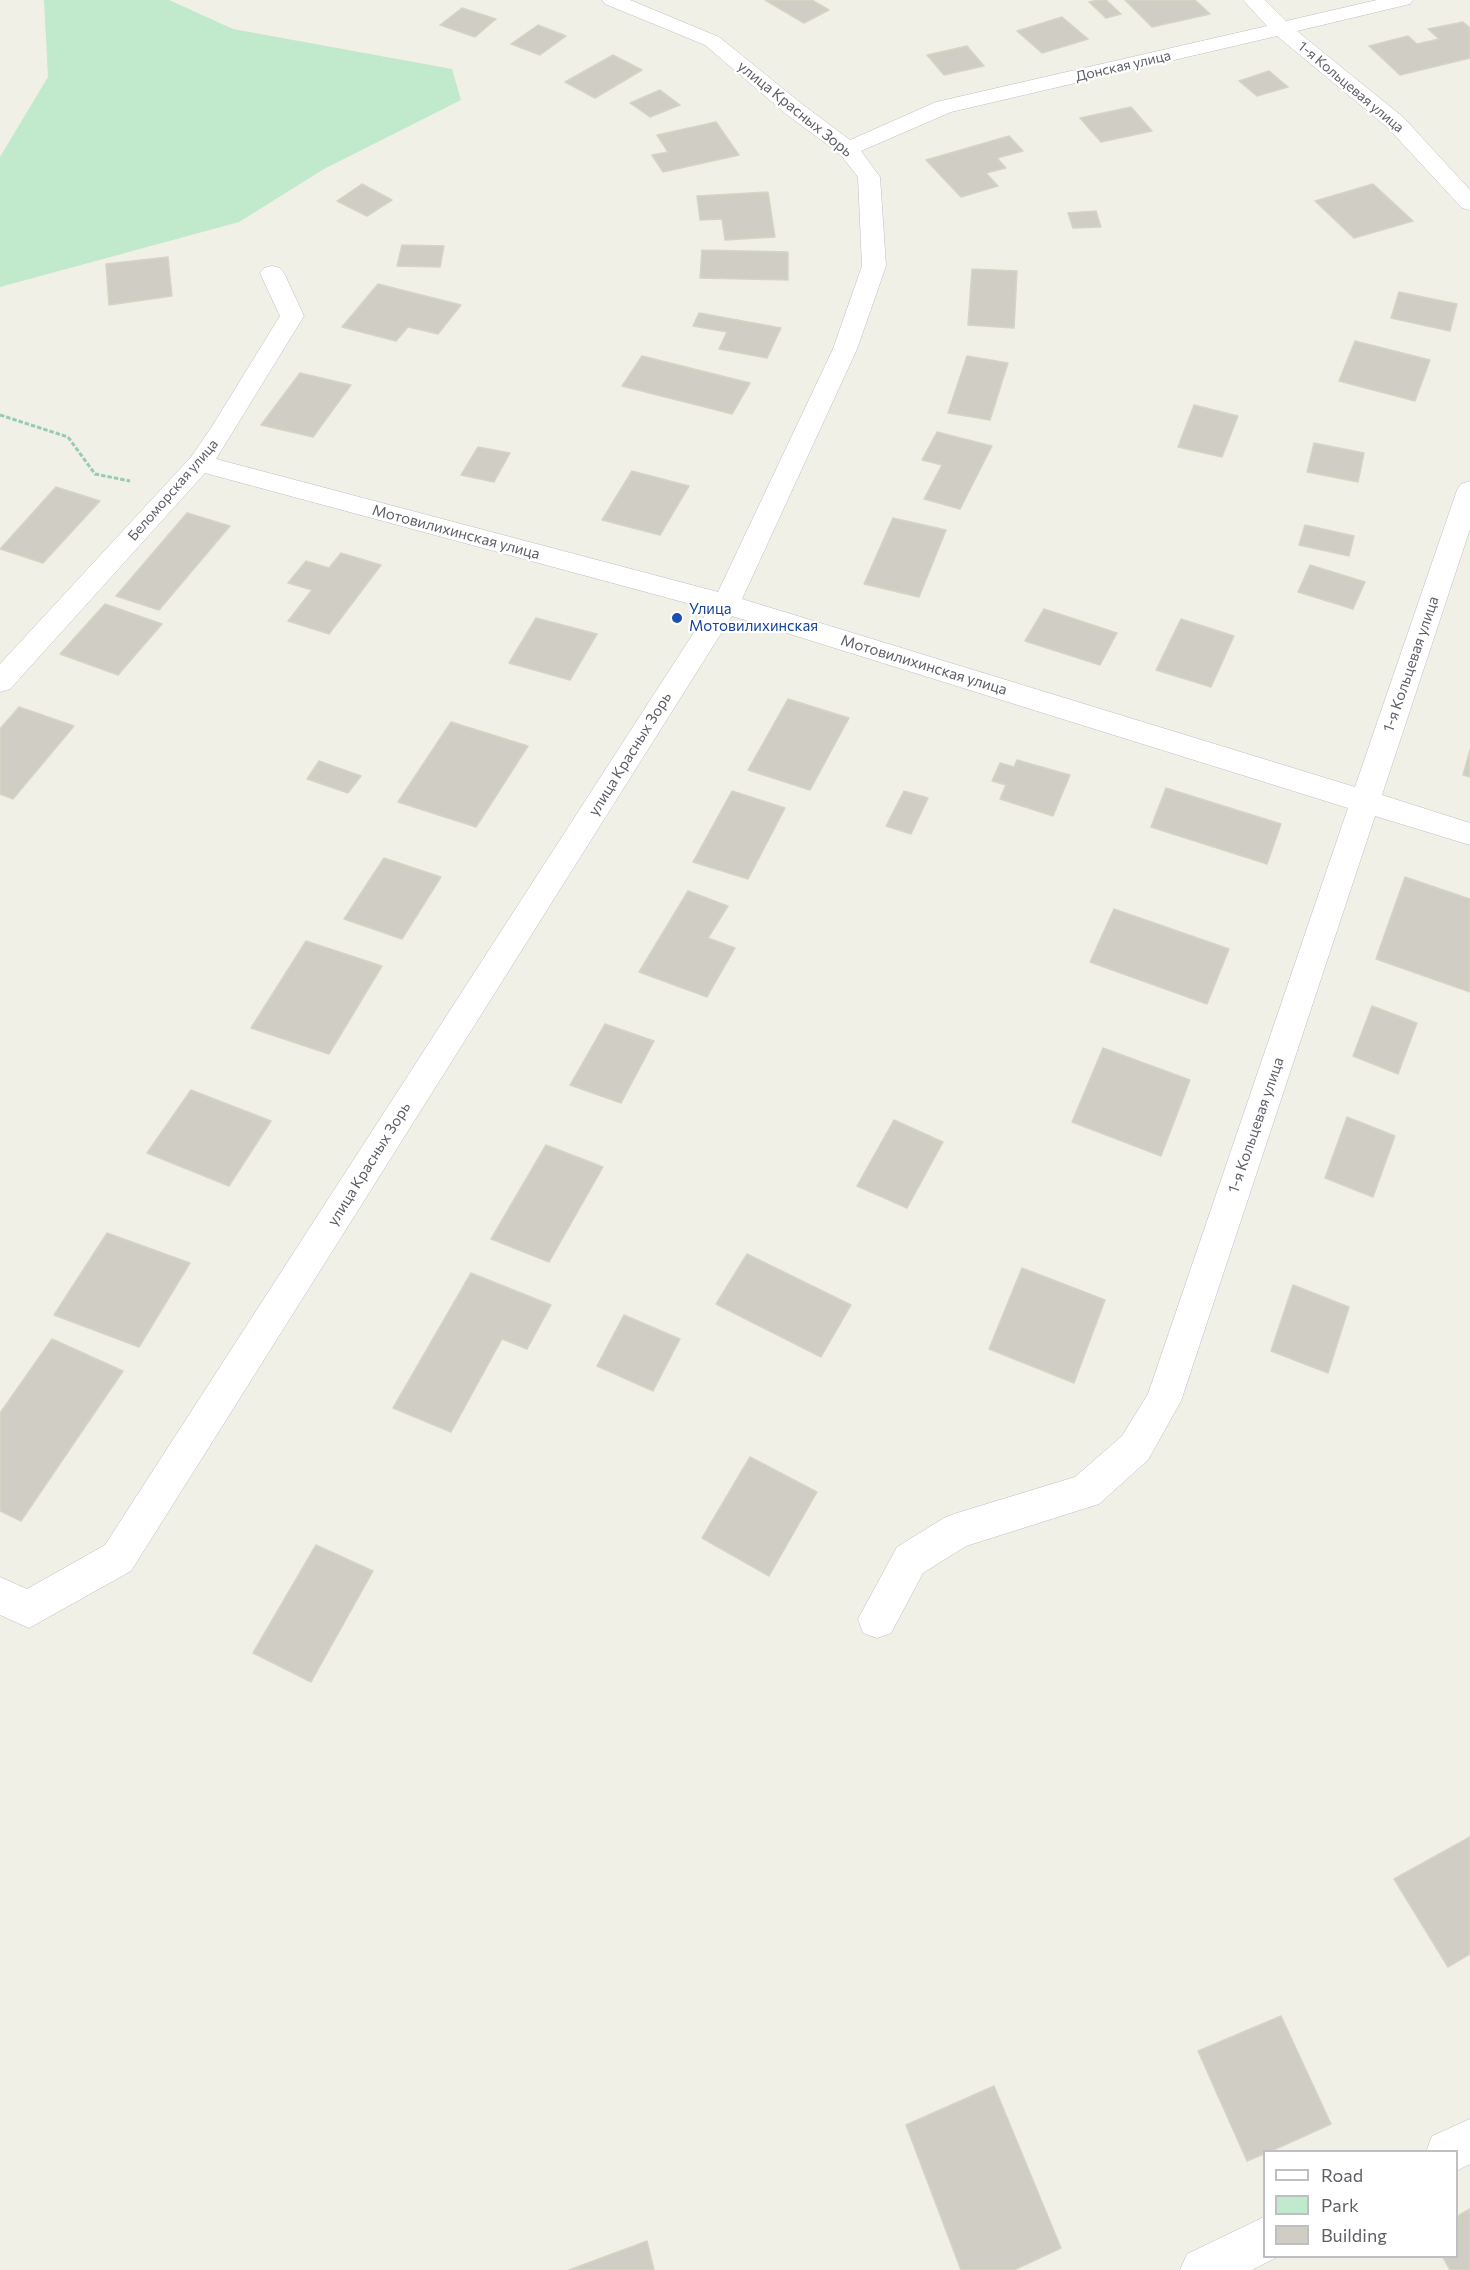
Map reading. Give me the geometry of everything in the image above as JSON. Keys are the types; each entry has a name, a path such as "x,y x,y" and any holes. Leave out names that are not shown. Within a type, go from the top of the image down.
{"street":[{"name":"улица Красных Зорь","path":"0,1596 29,1609 118,1558 726,604 844,349 874,266 869,177 848,149 794,109 712,41 612,0"},
{"name":"1-я Кольцевая улица","path":"1253,0 1282,29 1396,123 1470,203"},
{"name":"Донская улица","path":"848,149 944,107 1403,0"},
{"name":"Беломорская улица","path":"0,682 200,463 222,433 292,316 273,273"},
{"name":"Мотовилихинская улица","path":"200,463 726,604 1470,834"},
{"name":"1-я Кольцевая улица","path":"877,1619 910,1560 957,1532 1086,1491 1135,1448 1163,1401 1470,490"},
{"path":"1450,2150 1470,2141"},
{"path":"1203,2270 1263,2240"}],"path":[{"path":"0,415 68,437 95,474 141,483"}],"green space":[{"path":"44,0 169,0 233,29 452,69 461,100 324,169 239,222 0,287 0,157 48,77"}],"building":[{"path":"765,0 812,0 829,10 804,23"},
{"path":"1106,0 1121,14 1106,18 1089,2"},
{"path":"1125,0 1195,0 1210,14 1152,27"},
{"path":"462,8 496,19 475,37 440,25"},
{"path":"1062,17 1088,39 1042,53 1017,31"},
{"path":"1463,22 1470,28 1470,58 1400,75 1369,46 1408,36 1417,44 1439,39 1428,29"},
{"path":"538,25 566,36 540,55 511,44"},
{"path":"967,46 984,66 944,75 927,55"},
{"path":"613,55 642,70 595,98 565,82"},
{"path":"1269,71 1288,87 1257,96 1239,81"},
{"path":"660,90 680,105 650,117 630,103"},
{"path":"1131,107 1152,131 1101,142 1080,118"},
{"path":"716,122 739,155 663,172 652,155 668,152 657,135"},
{"path":"1009,136 1023,151 997,158 1006,168 986,173 998,186 961,197 926,160"},
{"path":"362,184 392,200 367,216 337,201"},
{"path":"1373,184 1413,221 1354,238 1315,201"},
{"path":"768,192 775,237 725,240 722,219 700,220 697,196"},
{"path":"1096,211 1101,227 1073,228 1068,213"},
{"path":"402,245 444,246 440,267 397,266"},
{"path":"702,250 788,252 788,280 700,278"},
{"path":"168,257 172,296 109,305 106,264"},
{"path":"972,269 1017,271 1014,328 968,325"},
{"path":"378,284 461,305 438,334 408,327 396,341 342,327"},
{"path":"1399,292 1457,304 1450,331 1391,318"},
{"path":"699,313 781,328 767,358 719,349 727,332 693,326"},
{"path":"1355,341 1430,360 1415,401 1339,381"},
{"path":"642,356 750,383 732,414 622,386"},
{"path":"967,356 1008,363 990,420 948,413"},
{"path":"300,373 351,385 313,437 261,425"},
{"path":"1194,405 1238,416 1222,457 1178,447"},
{"path":"937,432 992,446 960,509 924,499 942,465 922,460"},
{"path":"1314,443 1364,453 1358,482 1307,472"},
{"path":"478,447 510,453 494,482 461,475"},
{"path":"632,471 689,486 660,535 602,520"},
{"path":"56,487 100,501 43,563 0,549"},
{"path":"187,513 230,526 159,610 116,596"},
{"path":"893,518 946,530 919,597 864,584"},
{"path":"1305,525 1354,536 1349,556 1299,545"},
{"path":"341,553 381,565 329,634 288,621 312,590 288,583 306,561 329,568"},
{"path":"1310,565 1365,582 1353,609 1298,592"},
{"path":"105,604 162,624 118,675 60,654"},
{"path":"1044,609 1117,633 1100,665 1025,641"},
{"path":"536,618 597,634 570,680 509,663"},
{"path":"1181,619 1234,636 1211,687 1156,670"},
{"path":"788,699 849,718 810,790 748,770"},
{"path":"19,707 74,726 13,799 0,794 0,729"},
{"path":"451,722 528,746 476,827 398,802"},
{"path":"1470,750 1470,777 1463,775"},
{"path":"1017,760 1070,775 1053,816 1000,799 1006,785 992,781 1000,763 1014,767"},
{"path":"319,761 361,776 348,793 307,779"},
{"path":"1166,788 1281,824 1267,864 1151,827"},
{"path":"732,791 785,808 748,879 693,862"},
{"path":"904,791 928,798 911,834 886,826"},
{"path":"384,858 441,877 402,939 344,919"},
{"path":"1405,877 1470,899 1470,992 1376,959"},
{"path":"688,891 728,906 708,938 735,948 707,997 639,972"},
{"path":"1114,909 1229,949 1207,1004 1090,962"},
{"path":"306,941 382,966 329,1054 251,1028"},
{"path":"1372,1006 1417,1023 1398,1074 1353,1056"},
{"path":"605,1024 654,1041 621,1103 570,1085"},
{"path":"1103,1048 1190,1080 1161,1156 1072,1122"},
{"path":"191,1090 271,1121 229,1186 147,1153"},
{"path":"1347,1117 1395,1136 1373,1197 1325,1178"},
{"path":"894,1120 943,1142 907,1208 857,1186"},
{"path":"546,1145 603,1167 549,1262 491,1239"},
{"path":"107,1233 190,1263 139,1347 54,1315"},
{"path":"747,1254 851,1305 821,1357 716,1304"},
{"path":"1022,1268 1105,1300 1074,1383 989,1349"},
{"path":"471,1273 551,1305 527,1349 502,1339 451,1432 393,1408"},
{"path":"1293,1285 1349,1307 1328,1373 1271,1351"},
{"path":"624,1315 680,1339 653,1391 597,1366"},
{"path":"52,1339 123,1371 21,1521 0,1511 0,1413"},
{"path":"750,1457 817,1492 769,1576 702,1538"},
{"path":"316,1545 373,1571 311,1682 253,1653"},
{"path":"1470,1837 1470,1954 1448,1967 1394,1879"},
{"path":"1281,2016 1331,2124 1273,2150 1263,2150 1263,2154 1247,2161 1198,2051"},
{"path":"994,2086 1061,2248 1014,2270 961,2270 906,2125"},
{"path":"1470,2209 1470,2270 1450,2270 1443,2258 1458,2258 1458,2216"},
{"path":"647,2241 654,2270 569,2270"}],"place":[{"name":"Улица Мотовилихинская","path":"677,618"}]}
